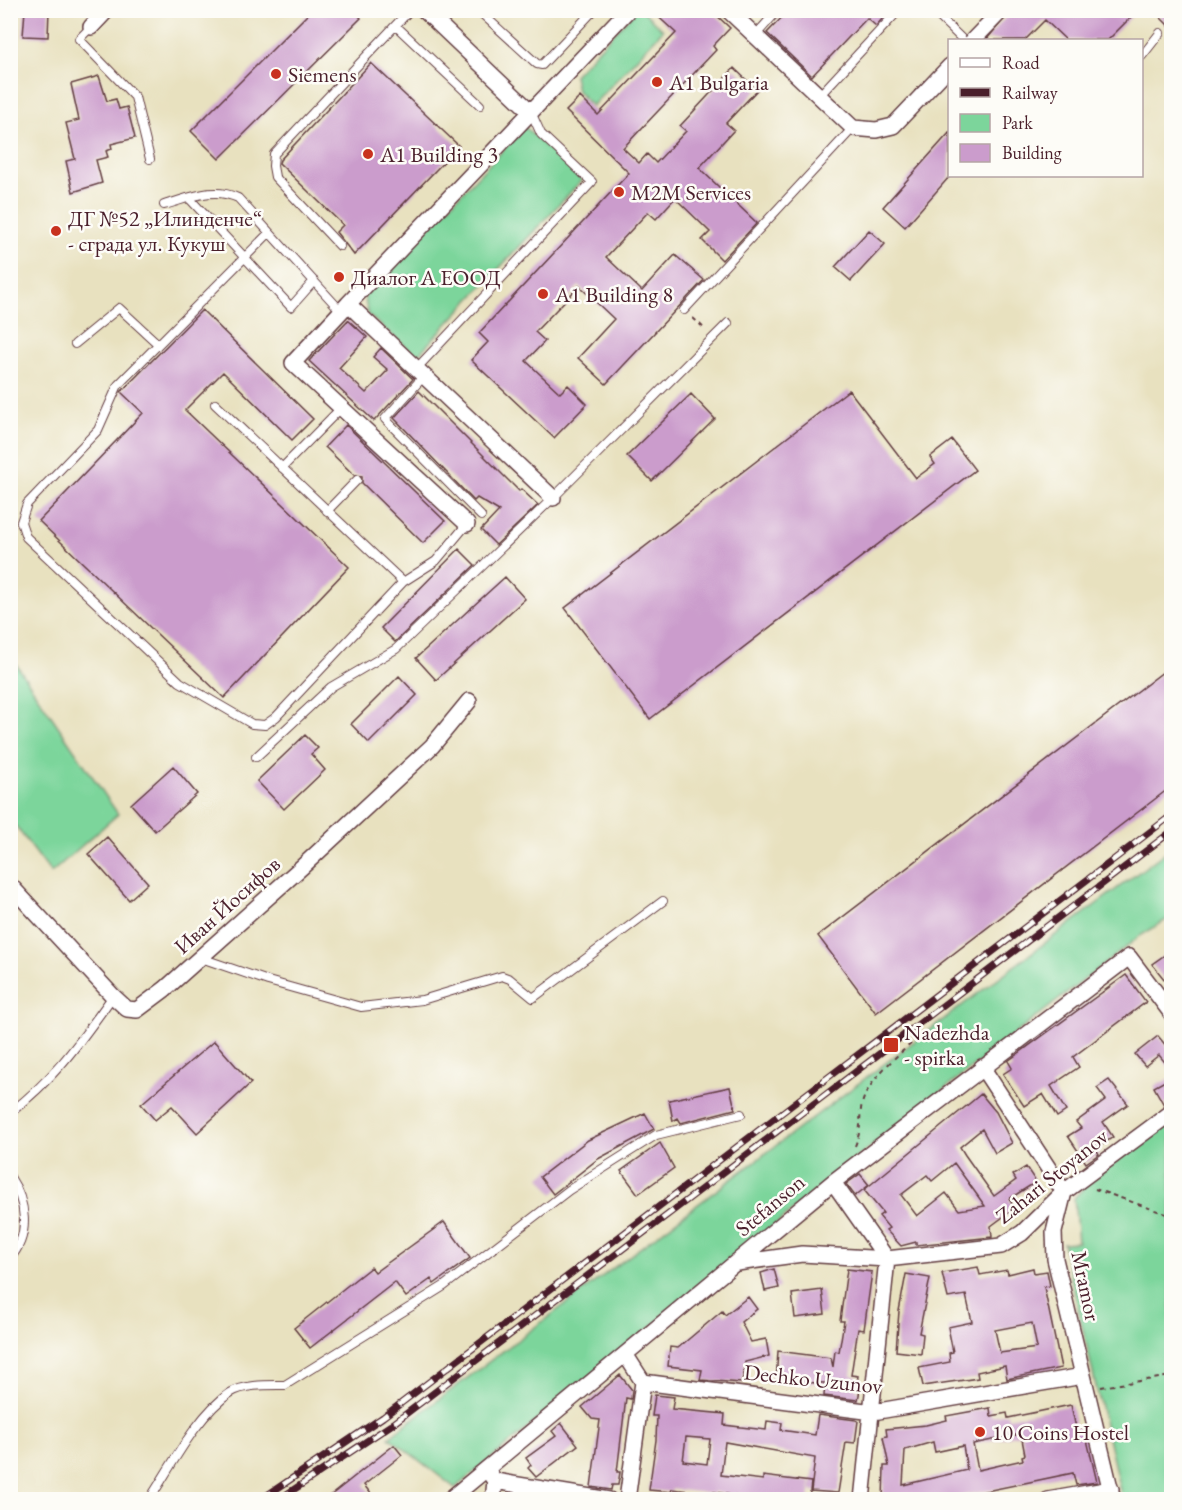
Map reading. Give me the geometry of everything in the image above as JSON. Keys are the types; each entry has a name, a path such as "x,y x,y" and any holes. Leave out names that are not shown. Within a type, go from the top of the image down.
{"street":[{"path":"91,27 107,10"},
{"path":"424,10 530,111"},
{"path":"467,524 293,363 628,10"},
{"path":"728,10 853,128 876,130 893,126 948,68"},
{"path":"975,39 1002,10"},
{"path":"345,308 420,372 554,498"},
{"name":"Иван Йосифов","path":"10,885 112,996 127,1009 136,1010 201,958 432,746 469,700"},
{"name":"Stefanson","path":"449,1500 490,1475 625,1354 833,1182 1129,957 1172,1014"},
{"path":"982,1067 1064,1192"},
{"name":"Zahari Stoyanov","path":"736,1263 802,1254 887,1259 1000,1246 1022,1233 1064,1192 1172,1112"},
{"path":"833,1182 887,1259 873,1412 862,1500"},
{"name":"Mramor","path":"1064,1192 1054,1232 1055,1259 1112,1494"},
{"path":"625,1354 643,1382 627,1500"},
{"name":"Dechko Uzunov","path":"643,1382 873,1412 1085,1383"},
{"path":"493,1500 490,1475 609,1500"},
{"path":"1048,1500 1112,1494"}],"lane":[{"path":"340,246 275,177 274,154 410,10"},
{"path":"477,10 537,64 542,64 594,10"},
{"path":"755,36 778,10"},
{"path":"819,96 899,10"},
{"path":"932,10 962,39"},
{"path":"396,26 480,105"},
{"path":"91,27 80,39 135,97 150,159"},
{"path":"1143,55 1160,33"},
{"path":"481,516 385,419 420,372 592,182 541,134 530,111"},
{"path":"684,310 853,128"},
{"path":"164,206 223,191 238,198 314,281 345,308"},
{"path":"189,198 291,307 314,281"},
{"path":"269,233 118,385 98,430 27,504 21,522 26,537 180,682 252,724 266,725 403,582 436,561 467,524"},
{"path":"75,344 119,308 158,344"},
{"path":"256,757 331,687 396,649 554,498 728,322"},
{"path":"215,404 403,582"},
{"path":"282,468 341,408"},
{"path":"327,511 357,480"},
{"path":"201,958 268,981 361,1007 422,1000 502,976 510,979 533,998 663,901"},
{"path":"10,1113 39,1090 63,1066 112,996"},
{"path":"149,1500 208,1413 232,1392 258,1386 285,1384 444,1286 569,1190 656,1135 741,1114"},
{"path":"10,1177 25,1211 20,1241 10,1258"}],"path":[{"path":"684,310 714,337"},
{"path":"852,1151 862,1123 863,1099 886,1064 912,1043"},
{"path":"1078,1183 1172,1216"},
{"path":"1085,1383 1172,1376"}],"green space":[{"path":"635,11 643,11 663,30 592,106 577,91 574,75"},
{"path":"525,127 582,180 417,356 368,315 364,295"},
{"path":"11,657 118,814 51,873 11,820"},
{"path":"1171,848 1171,917 1140,936 858,1157 455,1488 389,1437"},
{"path":"1171,1120 1171,1499 1122,1499 1063,1243 1078,1242 1074,1198 1092,1179"}],"building":[{"path":"25,10 49,10 48,37 23,36"},
{"name":"Siemens","path":"312,10 353,10 361,18 219,159 191,131"},
{"name":"A1 Building 8","path":"651,10 711,10 730,28 713,46 716,50 623,148 639,163 647,154 656,163 686,131 680,126 734,68 757,90 726,123 734,130 699,168 757,223 722,260 702,240 710,232 675,198 656,219 648,212 606,257 642,291 675,255 704,280 606,384 578,358 614,319 579,286 535,332 545,341 526,361 560,393 568,385 587,404 554,438 471,360 488,342 479,333 629,173 566,111 580,97 598,115 676,33"},
{"path":"789,10 890,10 876,26 867,18 812,76 767,33"},
{"path":"1012,10 1138,10 1109,39 1065,39 1045,20 1026,39 987,39"},
{"path":"1153,10 1172,10 1172,29"},
{"name":"A1 Building 3","path":"371,63 459,146 354,255 336,232 343,225 279,163"},
{"path":"99,76 107,101 116,99 119,109 127,107 135,138 111,144 112,149 106,151 108,157 96,160 102,183 73,192 66,161 75,159 66,123 79,120 71,84"},
{"path":"948,134 949,177 905,227 883,207"},
{"path":"869,230 885,244 851,281 835,267"},
{"path":"202,310 313,419 292,440 223,372 185,410 349,567 224,698 39,521 143,413 121,392"},
{"path":"348,320 367,337 339,368 366,393 388,370 373,357 381,348 413,379 374,421 309,361"},
{"path":"849,390 916,478 935,464 930,457 952,440 975,470 650,719 565,608"},
{"path":"419,391 519,491 521,489 538,505 496,545 481,530 499,511 477,498 474,501 394,418"},
{"path":"691,394 715,419 652,481 627,456"},
{"path":"346,425 445,521 423,543 362,483 362,476 354,475 325,447"},
{"path":"459,549 475,565 395,642 381,628"},
{"path":"505,577 525,599 436,680 416,658"},
{"path":"1172,665 1172,786 876,1013 818,936"},
{"path":"399,676 417,695 369,743 351,724"},
{"path":"305,735 318,748 311,754 325,770 284,809 257,781"},
{"path":"173,766 197,794 155,831 131,804"},
{"path":"107,837 148,883 129,900 88,854"},
{"path":"1172,950 1172,973 1164,979 1152,964"},
{"path":"1126,975 1146,1002 1073,1057 1079,1067 1051,1086 1066,1111 1057,1117 1043,1094 1024,1106 1003,1074 1012,1068 1008,1061"},
{"path":"1158,1036 1172,1053 1172,1071 1159,1055 1145,1066 1135,1054"},
{"path":"214,1041 251,1083 197,1133 172,1106 155,1120 141,1104"},
{"path":"1172,1077 1172,1100 1164,1105 1154,1087"},
{"path":"1109,1080 1128,1104 1103,1122 1113,1137 1096,1149 1099,1154 1086,1163 1068,1136 1081,1128 1076,1122 1106,1100 1097,1088"},
{"path":"730,1087 735,1109 681,1123 678,1118 673,1121 669,1100"},
{"path":"981,1094 996,1112 1012,1143 995,1153 982,1129 960,1147 965,1155 994,1196 1016,1180 1013,1175 1026,1167 1036,1182 1009,1199 1015,1208 991,1226 992,1237 916,1245 916,1242 901,1246 886,1230 889,1228 879,1216 883,1213 864,1190","holes":["954,1163 985,1206 959,1210 946,1193 917,1216 901,1195 927,1175 932,1181"]},
{"path":"645,1113 654,1129 598,1159 553,1194 540,1177 588,1140"},
{"path":"660,1143 674,1168 638,1194 621,1171"},
{"path":"860,1174 869,1185 855,1196 846,1184"},
{"path":"444,1222 470,1258 434,1284 431,1279 406,1297 395,1282 310,1348 294,1328 371,1267 375,1272"},
{"path":"978,1267 980,1275 1007,1270 1008,1274 1033,1268 1034,1273 1047,1271 1050,1286 1044,1287 1061,1368 1007,1379 1005,1366 977,1372 978,1378 923,1386 919,1368 950,1362 949,1353 953,1352 948,1327 972,1322 966,1295 948,1298 942,1273","holes":["1032,1323 1037,1348 1000,1353 995,1330"]},
{"path":"774,1269 779,1288 765,1291 761,1273"},
{"path":"847,1269 872,1272 864,1330 858,1329 851,1375 858,1376 856,1390 860,1390 858,1400 824,1396 825,1383 776,1382 778,1351 831,1358 833,1367 835,1351 839,1352 844,1321 840,1321"},
{"path":"906,1274 930,1278 919,1333 923,1334 921,1354 896,1351 899,1311"},
{"path":"822,1290 825,1314 795,1318 792,1294"},
{"path":"748,1297 757,1309 741,1322 751,1342 766,1339 769,1356 745,1362 742,1383 700,1380 702,1370 668,1366 670,1347 678,1348 722,1311 725,1315"},
{"path":"620,1375 632,1390 631,1399 626,1398 617,1472 620,1472 618,1485 612,1485 611,1490 591,1487 600,1420 592,1419 582,1407"},
{"path":"655,1395 674,1397 672,1409 725,1414 724,1425 766,1430 767,1421 782,1423 781,1430 815,1435 818,1415 858,1421 855,1443 846,1442 838,1493 811,1491 815,1458 725,1442 721,1475 763,1480 763,1476 811,1482 809,1500 755,1499 714,1492 714,1494 672,1489 671,1492 649,1490 657,1416 652,1416","holes":["686,1437 710,1439 707,1464 683,1461"]},
{"path":"1071,1405 1076,1428 1084,1427 1097,1482 1076,1485 1073,1473 942,1500 883,1500 884,1466 889,1466 883,1437 887,1436 886,1429 926,1425 947,1420 946,1416 990,1408 991,1416 1007,1413 1008,1418","holes":["1021,1434 1025,1455 1022,1456 1023,1460 978,1470 973,1444","933,1442 935,1452 963,1446 967,1470 903,1485 905,1450"]},
{"path":"561,1423 578,1445 536,1477 528,1468 531,1465 526,1458 556,1436 552,1431"},
{"path":"394,1445 402,1455 364,1485 376,1500 325,1500"}],"railway":[{"path":"260,1500 383,1417 1172,815"},
{"path":"278,1500 394,1423 1172,831"}],"place":[{"name":"Siemens","path":"276,74"},
{"name":"A1 Bulgaria","path":"657,82"},
{"name":"A1 Building 3","path":"368,154"},
{"name":"M2M Services","path":"619,192"},
{"name":"ДГ №52 „Илинденче“ - сграда ул. Кукуш","path":"56,231"},
{"name":"Диалог А ЕООД","path":"339,277"},
{"name":"A1 Building 8","path":"543,294"},
{"name":"Nadezhda - spirka","path":"891,1045"},
{"name":"10 Coins Hostel","path":"980,1432"}]}
